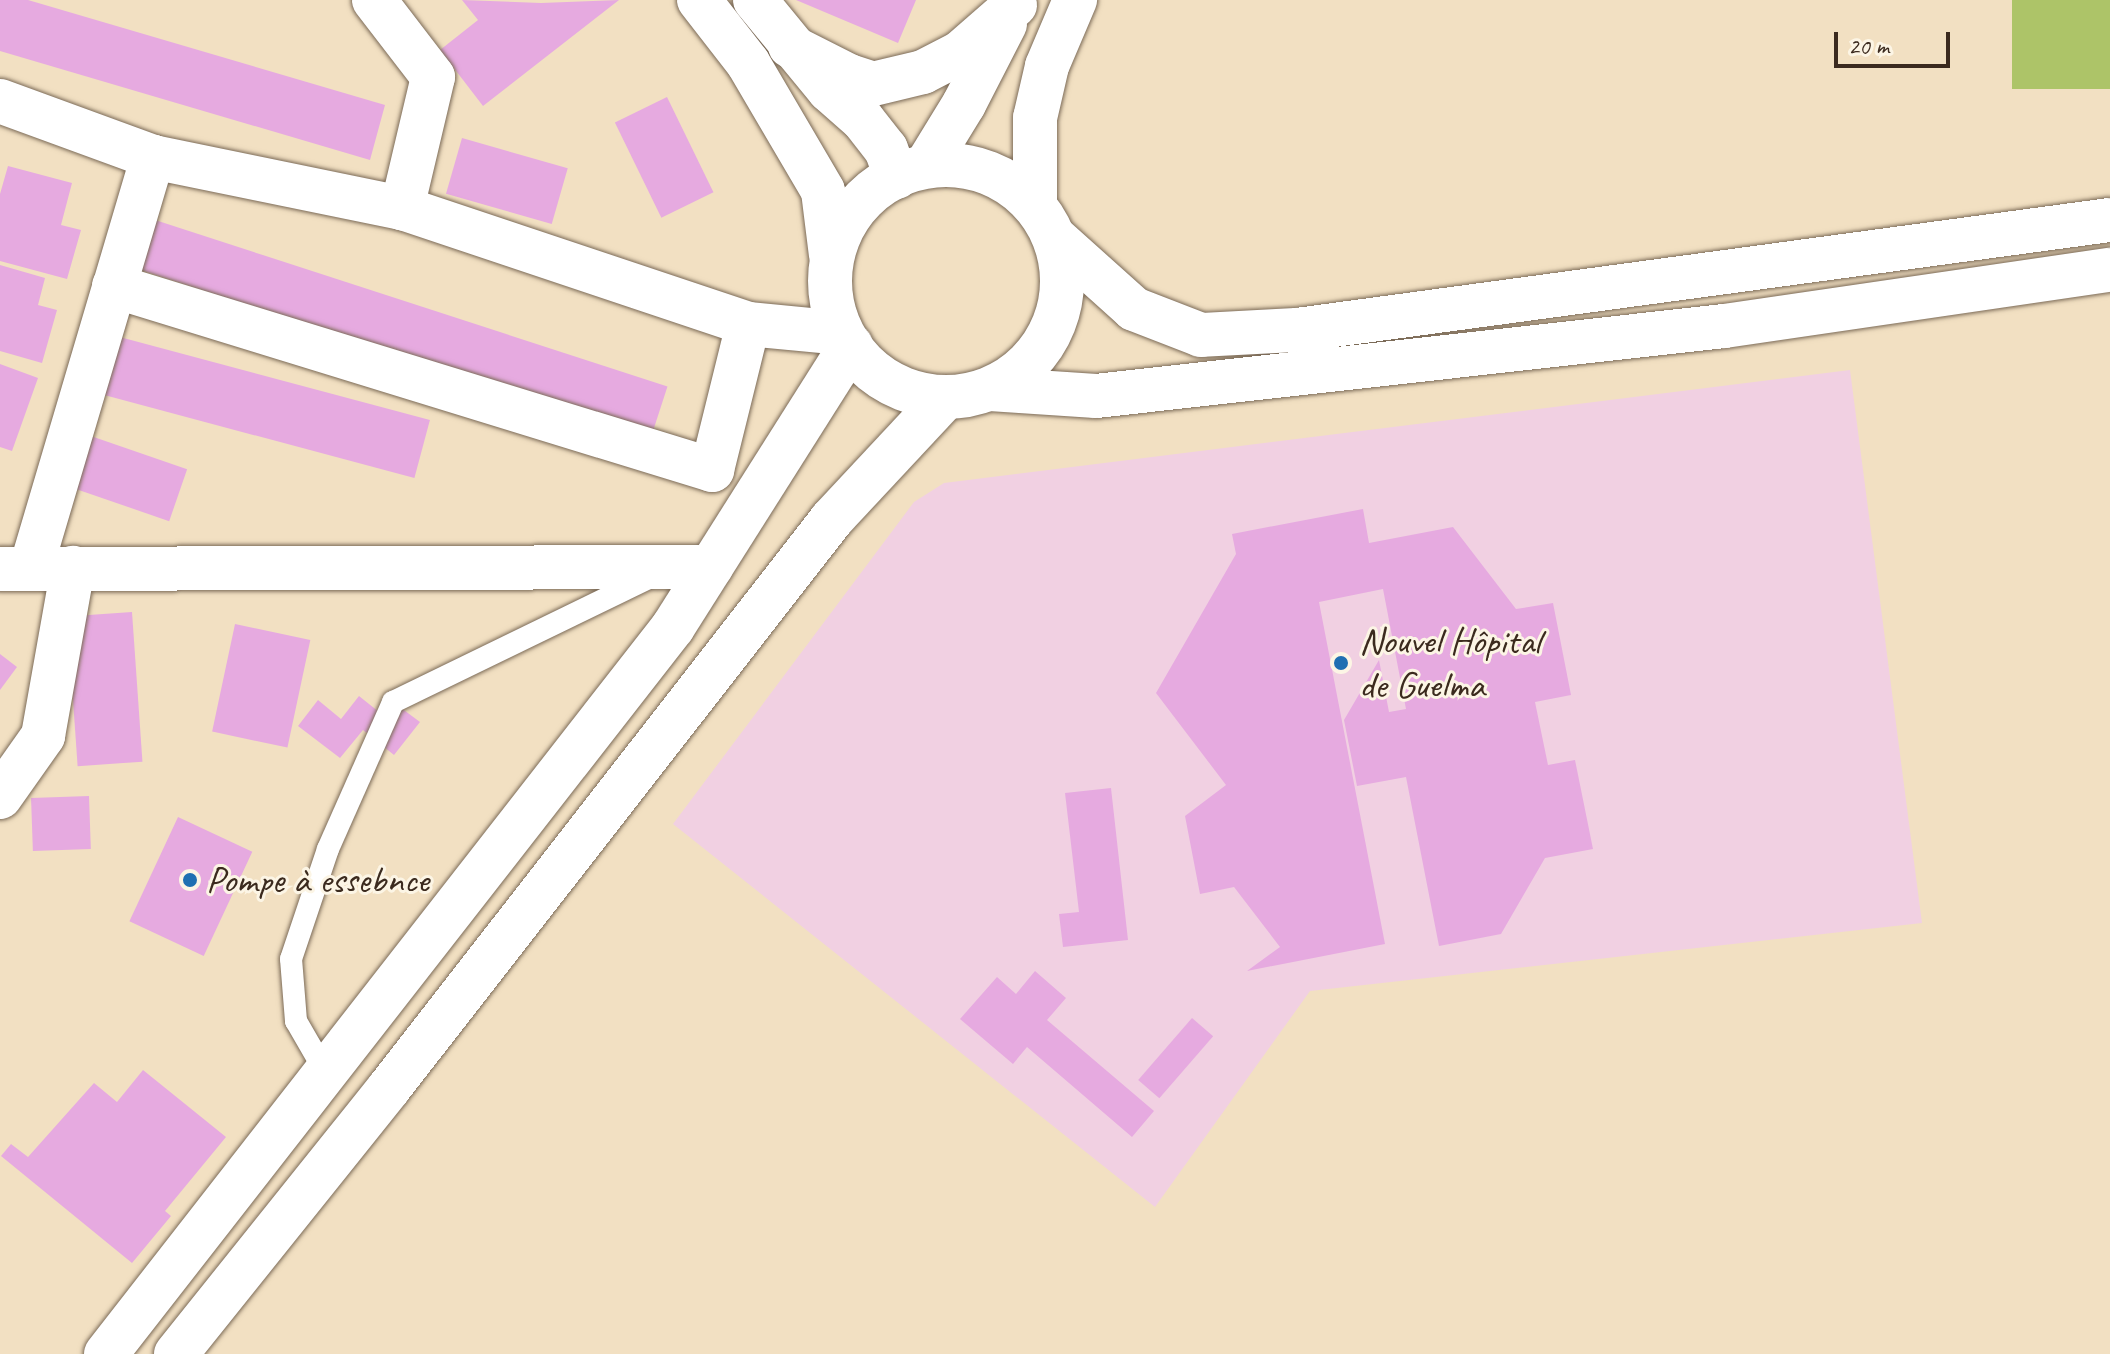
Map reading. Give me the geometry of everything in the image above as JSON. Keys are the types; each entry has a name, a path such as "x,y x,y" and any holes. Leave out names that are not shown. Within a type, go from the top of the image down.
{"main road":[{"path":"374,0 433,77 402,208"},
{"path":"699,0 748,63 823,191 831,255 833,310 846,339 867,367 905,390 945,398 990,389 1096,396 1724,326 2110,270"},
{"path":"755,0 790,46 911,172"},
{"path":"990,389 1027,365 1052,330 1063,288 1045,221 1035,118 1047,66 1075,0"},
{"path":"911,172 964,104 1016,2"},
{"path":"790,46 849,76 873,84 923,72 960,53 1016,2"},
{"path":"0,101 153,157 402,208 748,324 846,339"},
{"path":"0,797 43,736 35,569 153,157"},
{"path":"831,255 846,219 870,190 911,172 954,164 991,172 1134,309 1201,335 1297,330 2110,220"},
{"path":"114,286 712,470 748,324"},
{"path":"106,1354 673,627 690,567 846,339"},
{"path":"176,1354 832,519 945,398"},
{"path":"35,569 690,567"}],"lane":[{"path":"326,1073 296,1021 291,959 328,849 393,702 690,567"}],"shaded area":[{"name":"Nouvel Hôpital de Guelma","path":"1850,370 1922,923 1310,991 1155,1207 673,824 914,502 944,483"}],"green space":[{"path":"2012,0 2110,0 2110,89 2012,89"}],"building":[{"path":"0,0 28,0 385,105 370,160 0,51"},
{"path":"462,0 541,3 619,0 483,106 440,50 478,20"},
{"path":"796,0 916,0 898,43"},
{"path":"667,97 713,192 661,218 615,122"},
{"path":"462,138 568,168 552,224 446,194"},
{"path":"8,166 72,183 61,225 81,230 67,279 0,261 0,194"},
{"path":"152,219 667,386 651,436 136,268"},
{"path":"0,265 45,278 38,305 57,310 42,363 0,351"},
{"path":"116,336 430,420 414,478 100,394"},
{"path":"0,364 38,378 12,451 0,447"},
{"path":"85,434 187,469 169,521 67,486"},
{"path":"1363,509 1369,543 1453,527 1516,609 1553,603 1571,695 1535,702 1548,765 1575,760 1593,849 1545,858 1501,934 1439,946 1406,777 1357,786 1344,720 1379,660 1389,712 1406,709 1383,589 1319,602 1385,944 1247,971 1280,947 1234,887 1200,894 1185,816 1226,785 1156,693 1236,554 1232,534"},
{"path":"132,612 142,762 78,766 67,617"},
{"path":"235,624 310,640 287,748 212,732"},
{"path":"0,654 17,667 0,690"},
{"path":"359,696 379,712 389,699 420,722 394,755 363,730 340,758 298,726 318,700 341,719"},
{"path":"1111,788 1128,940 1063,947 1059,914 1079,912 1065,793"},
{"path":"89,796 91,849 33,851 31,798"},
{"path":"178,817 252,852 204,956 129,921"},
{"path":"1035,971 1066,998 1047,1020 1154,1111 1132,1137 1027,1047 1013,1064 960,1019 997,977 1016,994"},
{"path":"1192,1018 1213,1036 1159,1098 1138,1080"},
{"path":"143,1070 226,1137 165,1211 171,1216 132,1263 1,1156 11,1144 28,1157 94,1083 117,1102"}],"place":[{"name":"Nouvel Hôpital de Guelma","path":"1341,663"},
{"name":"Pompe à essebnce","path":"190,880"}]}
